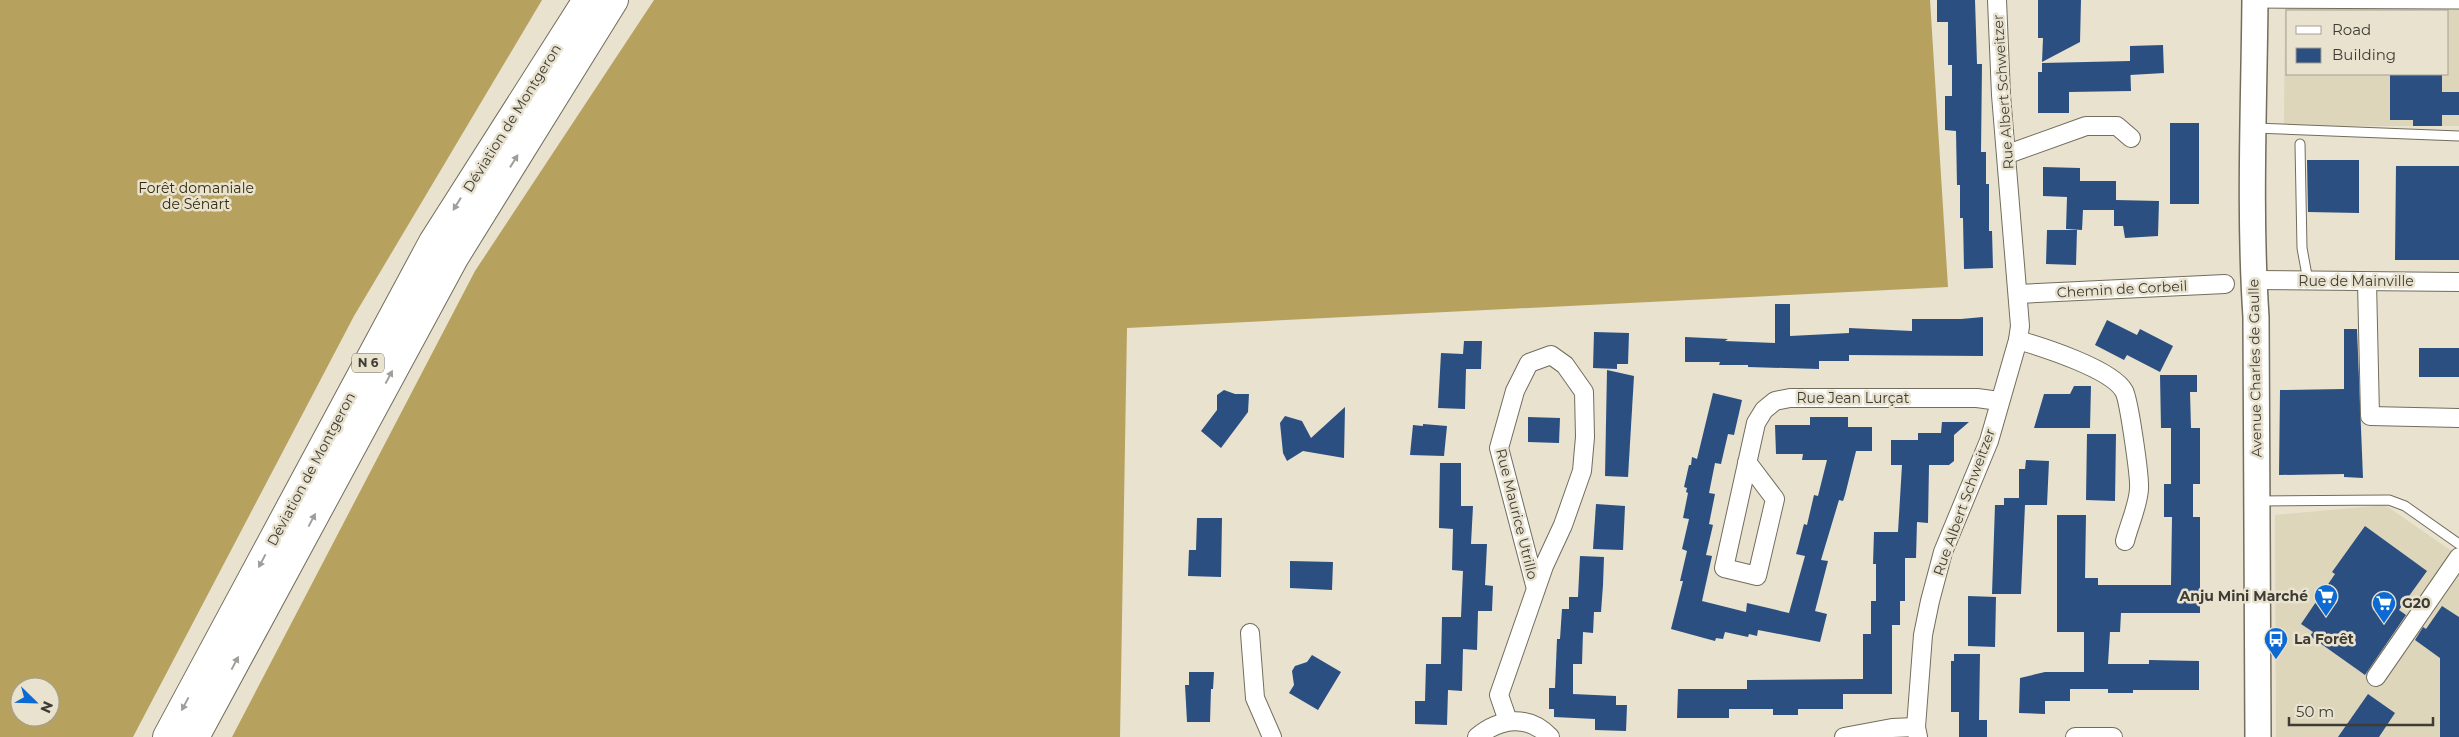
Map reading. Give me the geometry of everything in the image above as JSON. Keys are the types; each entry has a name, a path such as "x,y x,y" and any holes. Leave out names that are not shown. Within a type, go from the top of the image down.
{"main road":[{"name":"Déviation de Montgeron","path":"167,737 433,242 587,0"},
{"name":"Déviation de Montgeron","path":"195,737 454,258 614,0"},
{"name":"Avenue Charles de Gaulle","path":"2255,1 2252,128 2256,317 2258,737"}],"street":[{"name":"Rue Albert Schweitzer","path":"1917,732 1923,635 1930,601 1943,552 1989,441 2018,340 2018,294 2008,154 2001,95 1997,0"},
{"path":"2008,154 2086,126 2117,126 2131,138"},
{"name":"Rue de Mainville","path":"2254,280 2459,282"},
{"path":"2367,282 2370,416 2459,418"},
{"name":"Chemin de Corbeil","path":"2018,294 2225,284"},
{"path":"2018,340 2060,352 2112,379 2124,391 2131,423 2139,489 2125,541"},
{"name":"Rue Maurice Utrillo","path":"1508,721 1499,695 1536,589 1563,524 1582,471 1585,437 1584,392 1565,365 1551,355 1529,363 1516,391 1498,448 1536,589"},
{"name":"Rue Jean Lurçat","path":"1747,462 1775,499 1757,576 1724,568 1747,462 1756,423 1764,410 1776,401 1790,398 1977,398 1999,401"},
{"path":"2376,677 2459,557"},
{"path":"1250,633 1255,698 1272,737"},
{"path":"1478,737 1491,726 1508,721 1526,722 1543,730 1550,737"},
{"path":"1844,737 1892,728 1917,732"},
{"path":"2075,737 2113,737"}],"lane":[{"path":"2255,1 2459,4"},
{"path":"2252,128 2459,136"},
{"path":"2300,144 2302,248 2308,281"},
{"path":"2257,501 2389,500 2405,506 2459,544"}],"shaded area":[{"path":"2285,0 2459,0 2459,126 2284,126"},
{"path":"2385,505 2459,556 2459,737 2276,737 2275,515"}],"green space":[{"name":"Forêt domaniale de Sénart","path":"0,0 542,0 354,316 133,737 0,737"},
{"path":"654,0 1930,0 1948,287 1127,328 1120,737 232,737 475,271"}],"building":[{"path":"1937,0 1975,0 1977,64 1982,64 1981,152 1986,152 1986,184 1989,184 1989,231 1992,231 1993,268 1964,269 1963,218 1960,218 1960,185 1957,185 1956,131 1945,130 1945,96 1952,96 1952,65 1948,65 1948,22 1937,22"},
{"path":"2038,0 2081,0 2080,42 2042,62 2043,38 2038,38"},
{"path":"2163,45 2164,73 2130,75 2130,46"},
{"path":"2130,61 2131,91 2069,92 2069,113 2038,113 2038,72 2042,72 2042,63"},
{"path":"2390,75 2442,75 2442,92 2459,92 2459,115 2442,115 2442,126 2413,126 2413,120 2390,120"},
{"path":"2170,123 2199,123 2199,204 2170,204"},
{"path":"2307,160 2359,160 2359,213 2308,212"},
{"path":"2396,166 2459,166 2459,260 2395,260"},
{"path":"2043,167 2080,168 2080,181 2116,181 2116,200 2159,201 2158,236 2125,238 2123,226 2114,226 2114,210 2083,210 2082,230 2066,229 2067,197 2043,196"},
{"path":"2047,230 2077,230 2076,265 2046,264"},
{"path":"1775,304 1790,304 1790,336 1849,333 1849,328 1912,331 1912,319 1983,317 1983,356 1849,355 1849,361 1819,361 1819,369 1719,365 1720,362 1685,362 1685,337 1775,343"},
{"path":"2107,320 2137,335 2140,329 2173,346 2160,372 2127,355 2124,360 2095,345"},
{"path":"2344,329 2357,329 2363,478 2344,477 2344,474 2279,475 2280,390 2344,389"},
{"path":"1594,332 1629,333 1628,364 1617,364 1617,369 1593,368"},
{"path":"1464,341 1482,341 1481,369 1466,369 1465,409 1438,408 1441,353 1463,354"},
{"path":"2419,348 2459,348 2459,377 2419,377"},
{"path":"1607,370 1634,376 1628,477 1605,476"},
{"path":"2160,375 2197,375 2197,392 2190,392 2191,428 2200,428 2200,484 2193,484 2193,517 2200,517 2200,613 2121,613 2120,632 2110,632 2108,664 2149,664 2149,660 2199,661 2199,690 2133,690 2133,693 2108,693 2108,689 2070,689 2070,701 2045,701 2045,714 2019,713 2020,678 2045,672 2084,672 2084,632 2057,632 2057,515 2086,515 2085,578 2098,578 2098,585 2171,585 2172,517 2164,517 2164,484 2171,484 2171,428 2161,428"},
{"path":"2074,386 2091,386 2090,428 2034,428 2044,394 2070,394"},
{"path":"1224,390 1235,394 1249,394 1248,412 1221,448 1201,431 1217,410 1217,395"},
{"path":"1713,393 1742,400 1734,435 1728,434 1721,464 1715,463 1709,493 1715,494 1709,524 1713,525 1706,555 1712,556 1702,601 1746,612 1747,603 1789,613 1805,556 1796,554 1804,524 1807,525 1814,495 1818,496 1827,460 1802,460 1803,454 1776,454 1775,425 1810,425 1810,417 1848,417 1848,427 1872,427 1872,451 1856,451 1845,495 1843,501 1839,500 1821,560 1828,561 1815,611 1827,614 1820,642 1758,630 1757,636 1749,634 1748,637 1725,632 1723,639 1716,638 1715,641 1671,629 1683,581 1680,581 1687,551 1682,549 1689,519 1683,518 1688,493 1686,492 1687,488 1684,487 1692,457 1697,459"},
{"path":"1345,407 1344,458 1303,451 1287,461 1283,453 1280,423 1285,416 1302,421 1311,438"},
{"path":"1528,417 1560,418 1559,443 1528,442"},
{"path":"1942,422 1969,422 1954,435 1954,461 1949,465 1929,465 1928,523 1917,522 1916,558 1905,558 1905,601 1900,601 1900,625 1892,625 1892,694 1843,694 1843,709 1798,709 1798,715 1773,715 1773,709 1729,709 1729,718 1677,718 1678,689 1747,689 1747,680 1863,679 1863,634 1871,634 1871,601 1876,601 1876,564 1873,564 1874,532 1898,532 1902,465 1891,465 1891,440 1918,440 1918,433 1941,433"},
{"path":"1423,424 1447,426 1444,456 1410,455 1413,425 1423,426"},
{"path":"2087,434 2116,434 2115,501 2086,500"},
{"path":"2026,460 2049,461 2047,505 2025,505 2021,594 1992,594 1995,505 2004,505 2004,498 2019,498 2019,469 2025,469"},
{"path":"1440,463 1461,463 1461,506 1473,506 1471,544 1487,544 1485,585 1493,586 1492,611 1478,611 1477,650 1463,649 1462,691 1448,690 1447,725 1415,724 1415,701 1425,701 1426,664 1441,664 1442,617 1461,617 1463,571 1452,570 1453,529 1439,528"},
{"path":"1596,504 1625,506 1623,550 1593,549"},
{"path":"1197,518 1222,518 1221,577 1188,576 1189,550 1196,550"},
{"path":"2365,526 2427,571 2399,610 2406,615 2365,675 2310,636 2313,632 2301,624 2335,574 2332,572"},
{"path":"1580,556 1604,557 1603,585 1601,612 1594,612 1593,633 1583,632 1582,664 1573,664 1573,694 1616,696 1616,705 1627,705 1626,731 1595,730 1595,719 1554,717 1554,709 1549,709 1549,688 1555,688 1557,639 1560,639 1562,609 1569,609 1569,597 1578,597"},
{"path":"1290,561 1333,562 1332,590 1290,588"},
{"path":"1968,596 1996,597 1995,647 1968,646"},
{"path":"2442,606 2459,617 2459,737 2440,737 2440,658 2415,640 2423,627 2426,629"},
{"path":"1954,654 1980,654 1979,720 1987,720 1987,737 1959,737 1959,712 1951,712 1951,661 1954,661"},
{"path":"1312,655 1341,672 1318,710 1289,693 1294,685 1292,671 1295,666 1307,662"},
{"path":"1189,672 1214,672 1213,689 1211,689 1210,722 1187,722 1185,685 1189,685"},
{"path":"2368,694 2395,713 2379,737 2338,737"}],"place":[{"name":"Anju Mini Marché","path":"2326,617"},
{"name":"G20","path":"2384,624"},
{"name":"La Forêt","path":"2276,660"}]}
